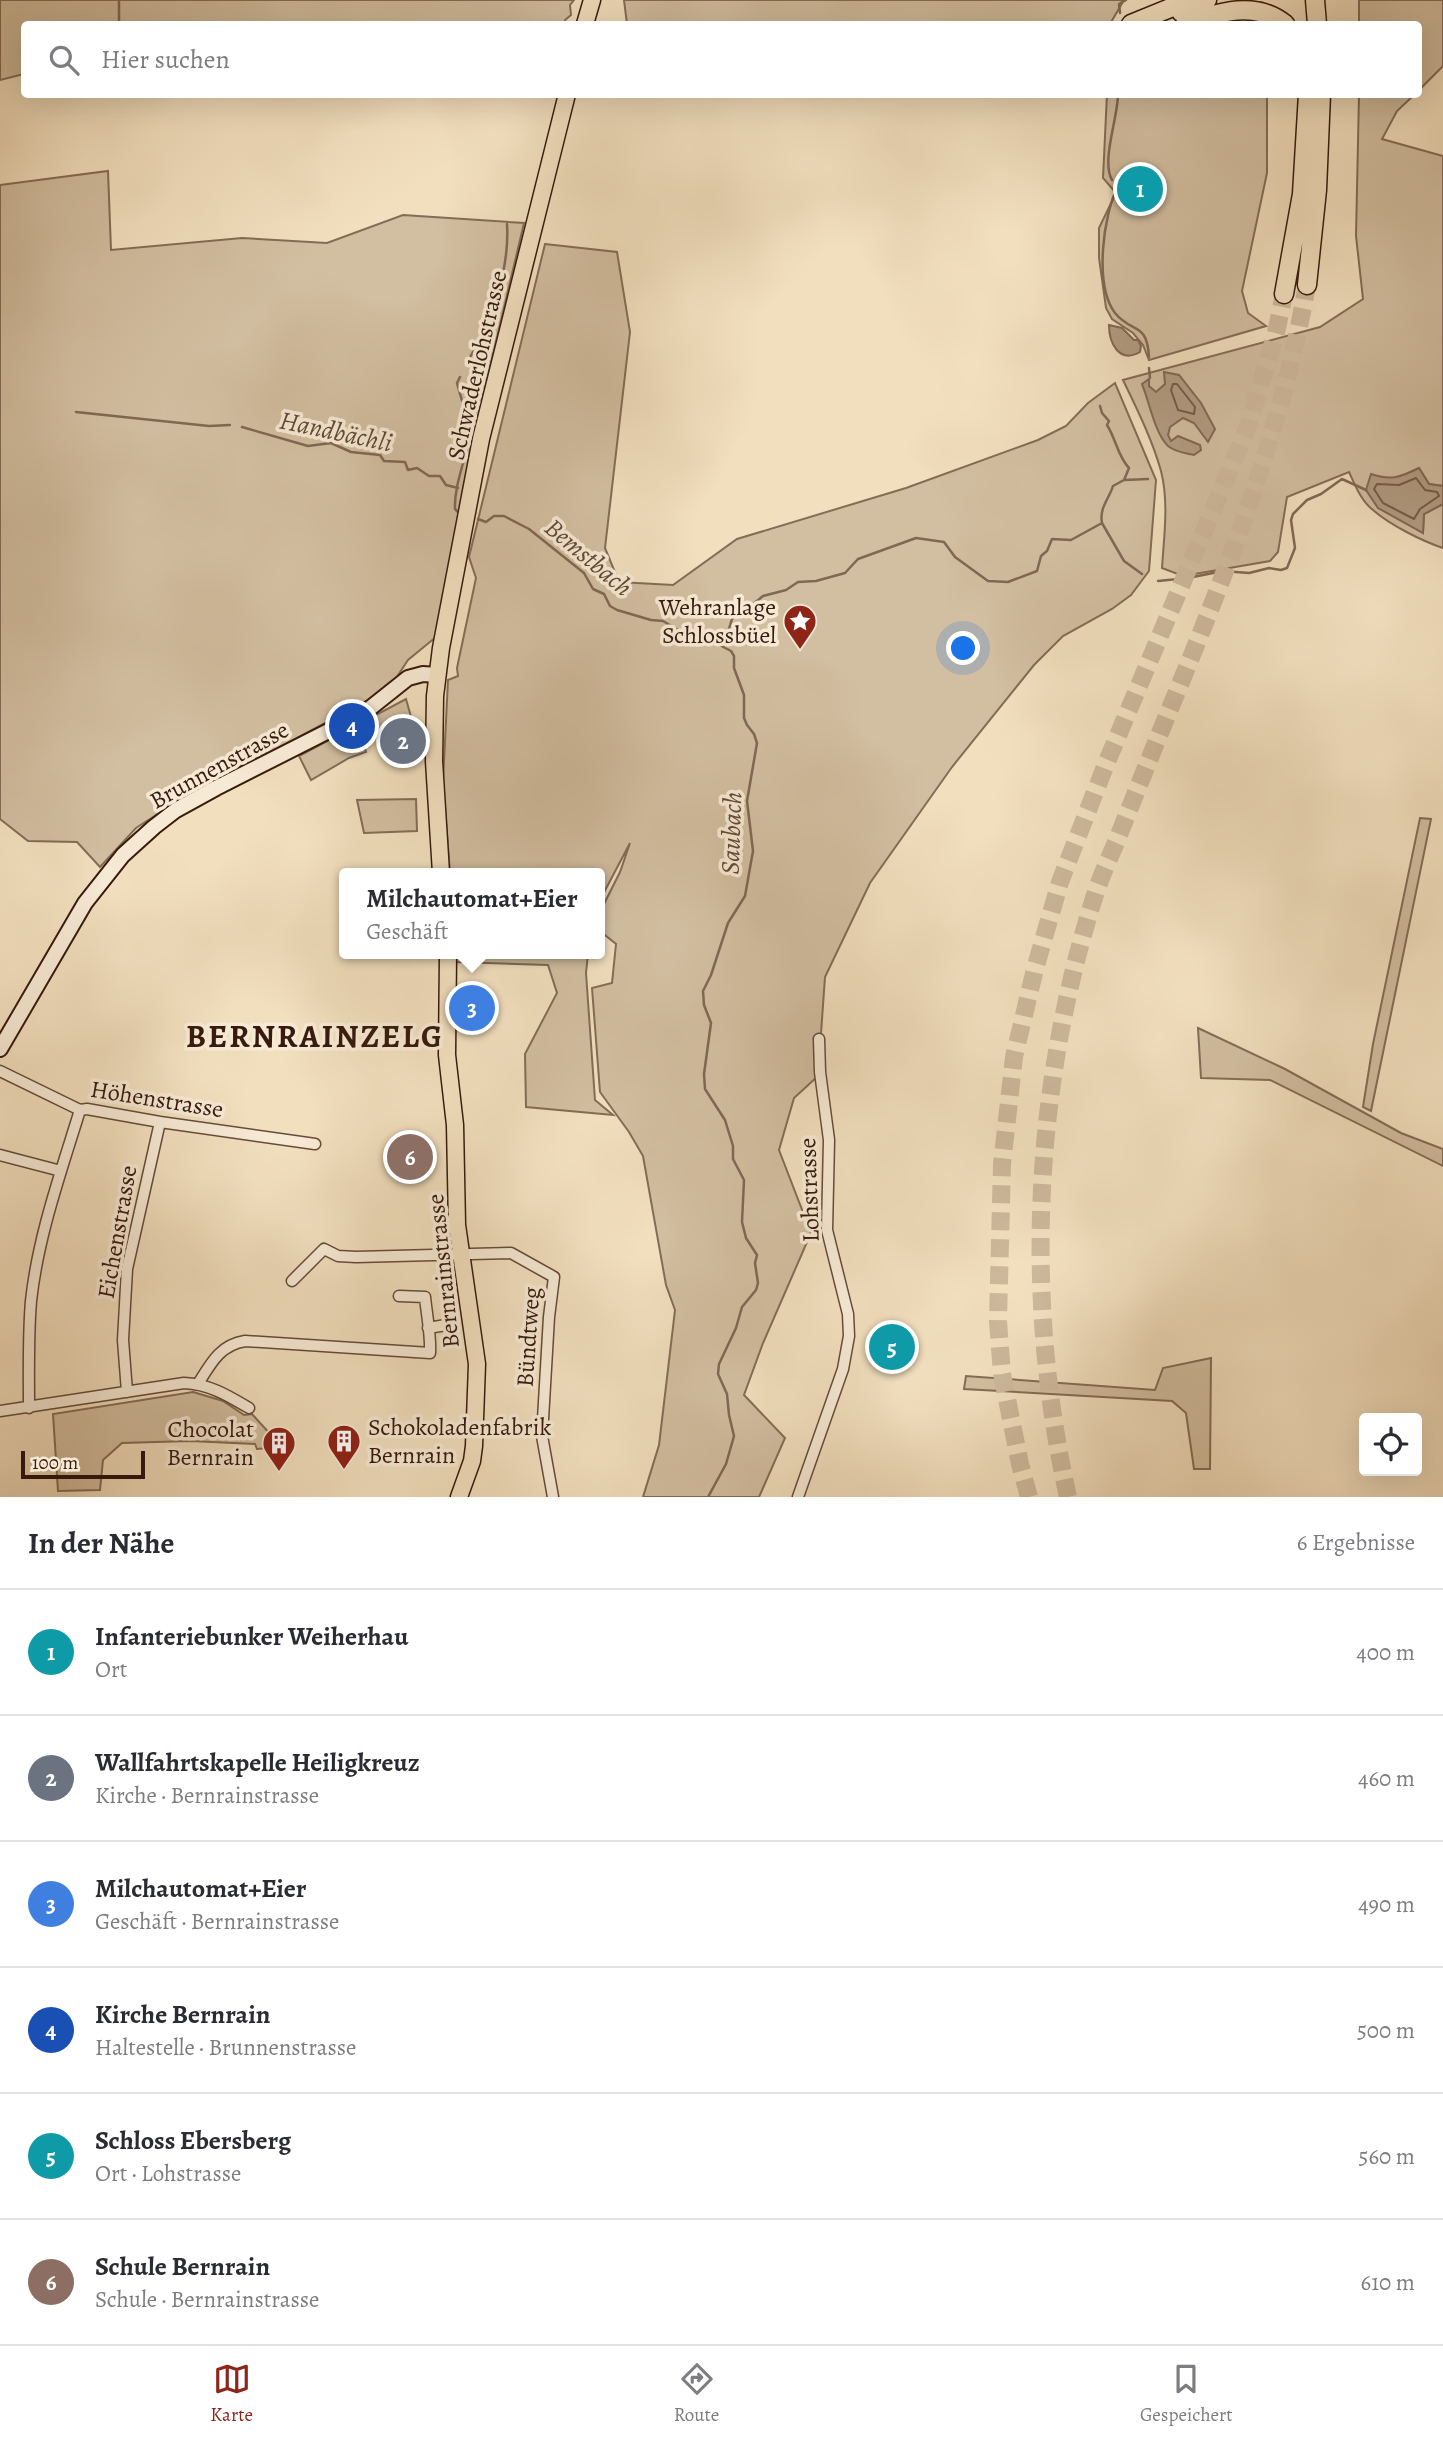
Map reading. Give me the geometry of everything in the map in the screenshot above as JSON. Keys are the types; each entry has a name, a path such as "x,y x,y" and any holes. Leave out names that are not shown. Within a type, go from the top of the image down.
{"highway":[{"path":"1153,20 1180,0"},
{"path":"1153,20 1190,0"},
{"path":"1153,20 1207,0"},
{"path":"1303,0 1305,21"},
{"path":"1315,0 1317,21"},
{"path":"1193,21 1244,7 1270,12 1281,21"},
{"path":"1284,293 1302,194 1308,98"},
{"path":"1307,285 1317,190 1321,98"}],"main road":[{"path":"585,21 592,0"},
{"name":"Schwaderlohstrasse","path":"437,680 481,439 565,98"},
{"path":"437,680 434,761 441,868"},
{"name":"Brunnenstrasse","path":"0,1049 85,903 138,840 176,810 364,713 395,690 437,680"},
{"name":"Bernrainstrasse","path":"448,959 447,1055 456,1125 457,1225 477,1364 474,1446 459,1497"}],"street":[{"name":"Lohstrasse","path":"798,1497 843,1369 849,1336 848,1314 827,1230 829,1140 820,1072 819,1039"},
{"name":"Höhenstrasse","path":"0,1071 80,1110 88,1109 160,1122 315,1143"},
{"path":"29,1408 28,1343 38,1258 80,1110"},
{"name":"Eichenstrasse","path":"127,1392 122,1340 127,1269 160,1122"},
{"path":"0,1155 61,1171"},
{"path":"292,1281 324,1249 338,1256 356,1257 461,1254"},
{"name":"Bündtweg","path":"461,1254 511,1253 554,1277 542,1436 553,1497"},
{"path":"198,1384 217,1354 234,1343 246,1341 430,1353 431,1336 425,1297 399,1296"},
{"path":"428,1328 446,1325"},
{"path":"0,1411 160,1386 198,1384 223,1393 249,1408"}],"shaded area":[{"path":"0,0 574,0 570,5 571,15 565,21 21,21 21,75 0,80"},
{"path":"624,0 1124,0 1112,21 627,21"},
{"path":"1359,0 1443,0 1443,66 1422,87 1422,21 1359,21"},
{"path":"1107,98 1267,98 1267,173 1242,291 1248,313 1266,326 1149,360 1143,345 1133,333 1112,319 1106,308 1099,258 1099,228 1116,193 1103,178"},
{"path":"1359,98 1411,98 1397,111 1382,139 1443,156 1443,486 1429,484 1419,468 1398,478 1386,479 1423,532 1424,514 1443,504 1443,548 1406,532 1373,510 1362,497 1349,472 1287,497 1278,552 1270,561 1183,576 1162,568 1165,507 1161,471 1149,436 1123,380 1320,327 1363,299 1356,236"},
{"path":"108,171 111,250 242,238 327,243 403,215 524,223 471,448 436,637 408,660 389,689 173,804 136,828 100,867 77,842 28,841 0,819 0,185"},
{"path":"545,244 617,252 630,332 605,548 619,582 673,585 737,539 906,488 1038,440 1066,426 1088,403 1115,383 1156,480 1149,571 1131,595 1112,609 1063,636 1034,665 952,767 870,883 825,977 818,1076 794,1098 779,1150 811,1233 763,1343 744,1395 785,1438 759,1497 643,1497 659,1445 675,1310 666,1285 643,1156 600,1092 592,988 612,983 616,944 605,935 605,902 620,872 630,843 605,890 605,868 450,868 443,782 448,680 458,676 457,668 476,578 469,557"},
{"path":"406,699 415,731 380,737 376,729 361,736 366,752 349,758 311,780 299,756"},
{"path":"416,799 417,831 364,833 357,800"},
{"path":"1420,818 1431,819 1371,1111 1363,1107 1373,1044"},
{"path":"455,959 587,959 586,973 595,1100 613,1115 526,1107 525,1054 557,993 548,965 455,962"},
{"path":"1198,1028 1285,1069 1401,1133 1443,1149 1443,1166 1270,1080 1201,1078"},
{"path":"1211,1358 1210,1469 1194,1469 1186,1413 1172,1401 964,1389 966,1376 1155,1390 1163,1368"},
{"path":"193,1392 223,1401 244,1415 252,1414 282,1447 257,1449 255,1444 190,1441 122,1443 103,1460 100,1490 58,1491 53,1414"}],"water":[{"path":"1109,325 1122,328 1134,340 1138,340 1140,352 1126,355 1117,350 1113,345"},
{"path":"1164,372 1179,375 1201,403 1215,429 1208,442 1194,423 1183,418 1170,427 1168,435 1171,441 1178,436 1200,445 1201,450 1194,455 1168,446 1159,434 1142,384 1149,379 1149,386 1156,392 1165,384"},
{"path":"1419,468 1429,484 1443,486 1443,504 1424,514 1423,533 1378,508 1366,490 1371,474 1396,477"}],"waterway":[{"path":"119,0 119,21"},
{"name":"Saubach","path":"1120,13 1119,4 1126,0"},
{"name":"Saubach","path":"1112,180 1108,162 1118,98"},
{"name":"Saubach","path":"1118,186 1105,232 1104,285 1108,301 1115,313 1142,333 1148,346 1149,357"},
{"name":"Bemstbach","path":"467,363 497,296 505,260 507,224"},
{"path":"1149,368 1150,378"},
{"name":"Bemstbach","path":"458,512 455,509 456,492 469,437 457,383 460,377"},
{"name":"Saubach","path":"1100,406 1129,468 1124,480 1113,486 1103,508 1102,523"},
{"name":"Handbächli","path":"76,412 209,426 230,425"},
{"name":"Handbächli","path":"242,427 308,446 331,443 351,452 380,455 384,461 405,462 408,470 417,468 429,476 440,476 446,485 458,488"},
{"path":"1124,480 1148,479"},
{"path":"1158,581 1223,571 1249,573 1269,568 1287,568 1295,548 1291,520 1293,514 1307,500 1342,479 1366,490"},
{"name":"Saubach","path":"478,519 486,522 494,516 504,516 529,529 584,573 593,589 604,594 610,606 617,610 663,621 680,631 712,641 731,651 744,695 744,718 757,743 747,801 753,851 745,896 728,923 703,991 704,1005 711,1023 704,1074 705,1089 725,1120 733,1146 733,1159 744,1180 742,1222 746,1238 757,1255 755,1263 758,1283 756,1290 742,1307 736,1328 719,1364 718,1374 727,1394 734,1436 726,1464 708,1497"},
{"name":"Saubach","path":"719,645 738,611 751,606 763,596 786,590 798,582 816,581 845,573 858,559 916,538 944,542 955,557 988,581 1008,582 1037,571 1041,556 1047,551 1052,539 1071,540 1102,523 1124,561 1142,574"}],"tunnel":[{"path":"1068,1497 1054,1423 1045,1347 1041,1272 1047,1120 1058,1045 1074,971 1096,891 1206,620 1247,511 1281,400 1307,285"},
{"path":"1029,1497 1002,1374 998,1321 1002,1164 1014,1057 1060,882 1106,764 1247,429 1276,333 1284,294"}],"place":[{"name":"Infanteriebunker Weiherhau","path":"1140,189"},
{"name":"Wehranlage Schlossbüel","path":"800,651"},
{"name":"Kirche Bernrain","path":"352,726"},
{"name":"Wallfahrtskapelle Heiligkreuz","path":"403,741"},
{"name":"Milchautomat+Eier","path":"472,1008"},
{"name":"Schule Bernrain","path":"410,1157"},
{"name":"Schloss Ebersberg","path":"892,1347"},
{"name":"Schokoladenfabrik Bernrain","path":"344,1471"},
{"name":"Chocolat Bernrain","path":"279,1473"}],"district":[{"name":"BERNRAINZELG","path":"315,1036"}]}
